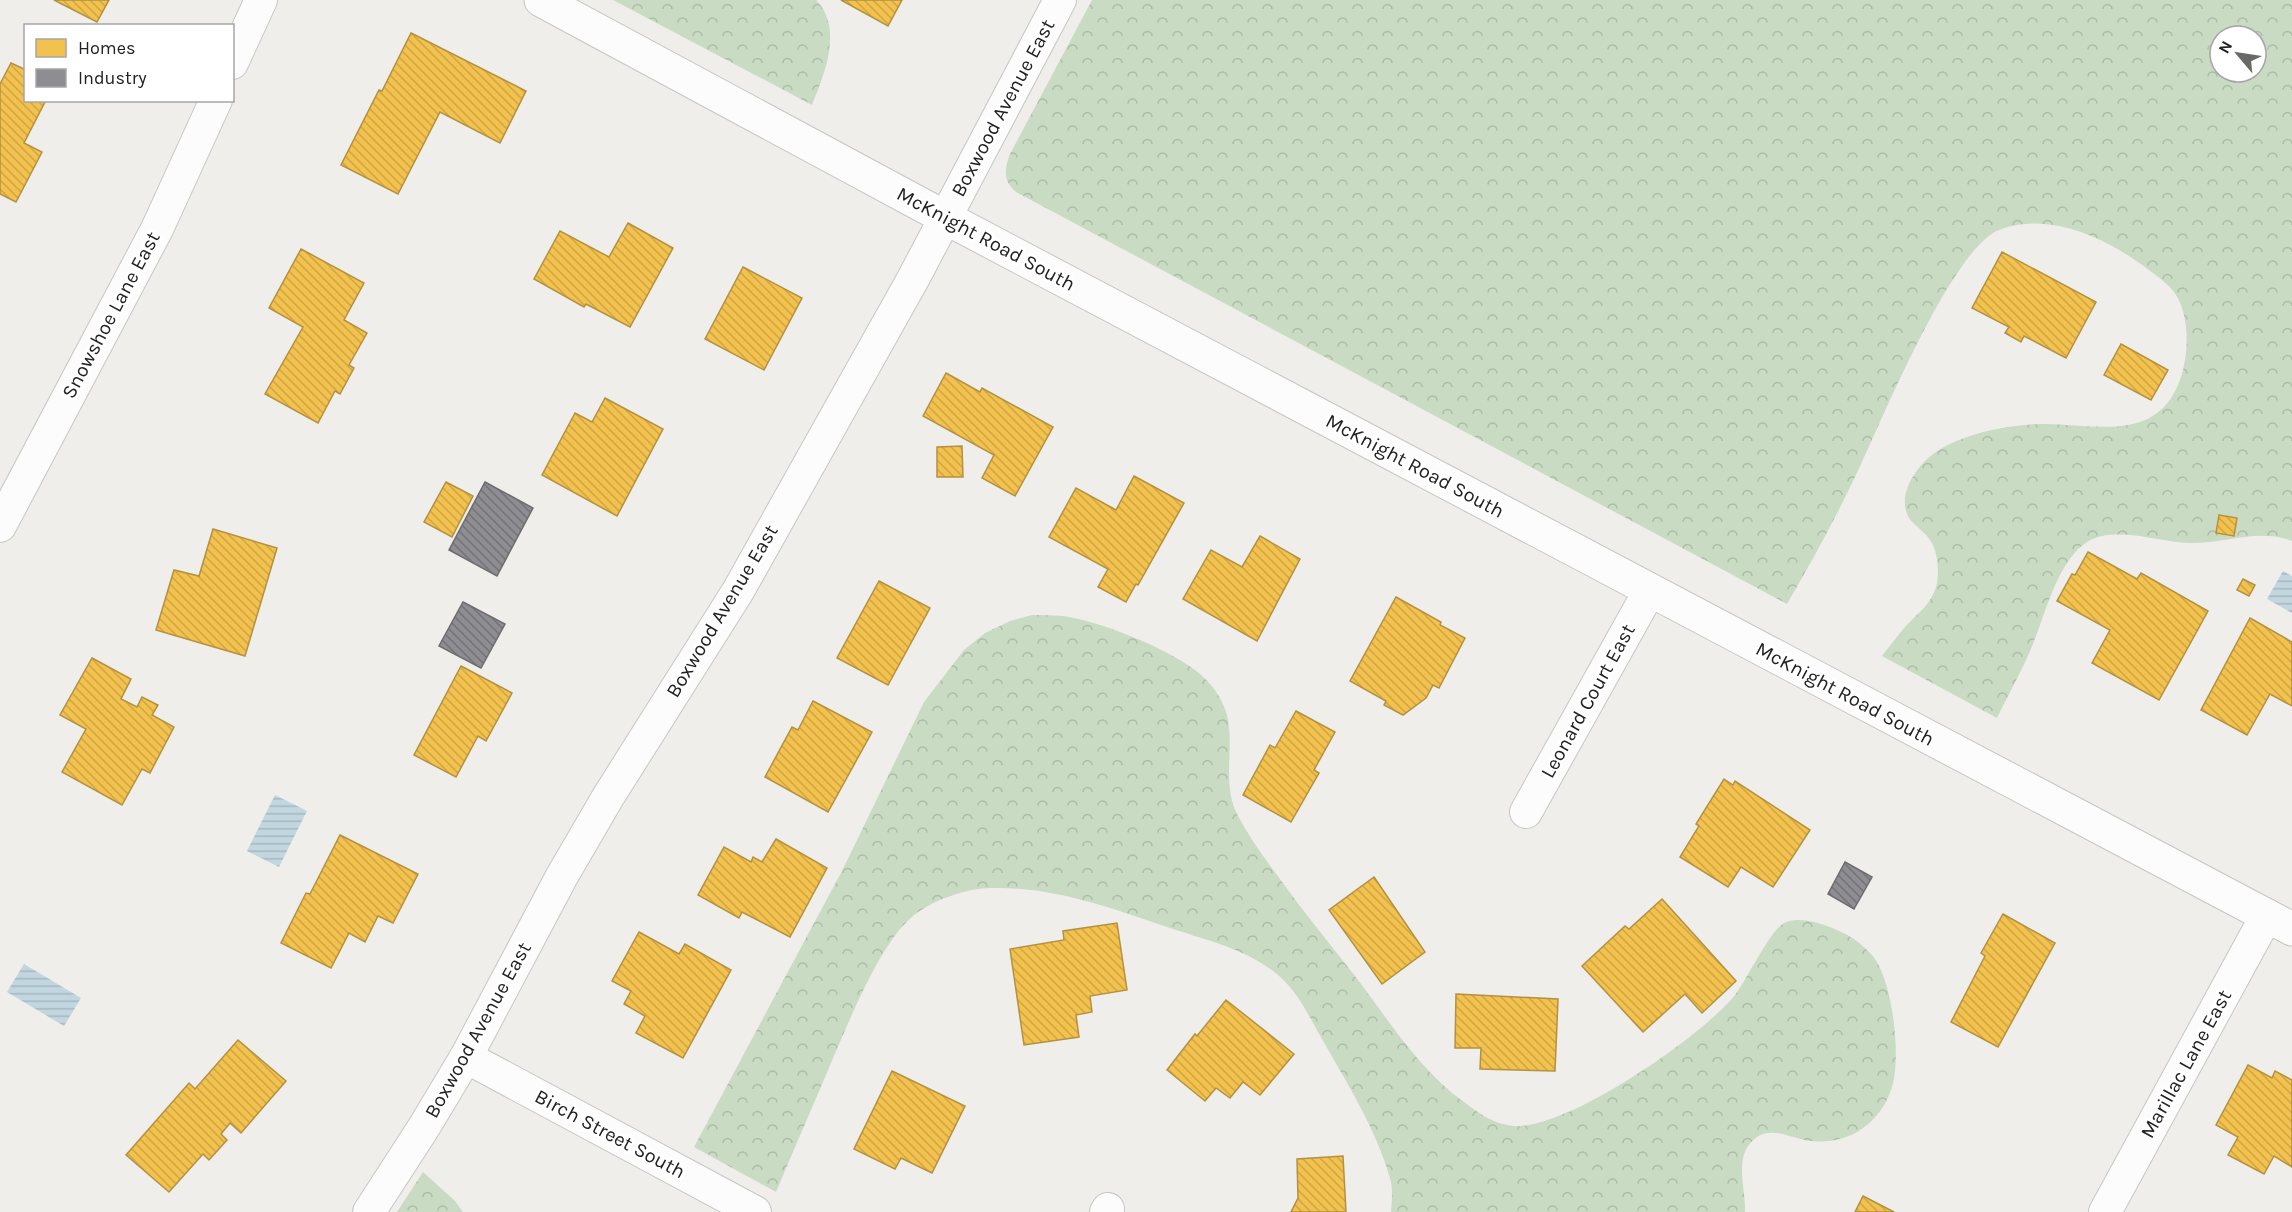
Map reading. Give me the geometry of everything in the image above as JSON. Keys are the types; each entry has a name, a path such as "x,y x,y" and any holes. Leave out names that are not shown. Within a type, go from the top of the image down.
{"street":[{"path":"234,59 261,0"},
{"name":"McKnight Road South","path":"541,0 946,218 2280,922"},
{"name":"Boxwood Avenue East","path":"369,1212 466,1057 581,842 738,591 946,218 1060,0"},
{"name":"Snowshoe Lane East","path":"0,526 161,221 215,102"},
{"name":"Leonard Court East","path":"1526,813 1650,590"},
{"name":"Marillac Lane East","path":"2105,1212 2280,922"},
{"name":"Birch Street South","path":"466,1057 755,1212"}],"green space":[{"path":"613,0 816,0 829,24 830,38 826,66 812,105"},
{"path":"1092,0 2292,0 2292,541 2280,537 2255,536 2193,543 2113,535 2102,536 2088,542 2076,552 2057,581 2029,653 1997,718 1882,656 1902,630 1929,602 1937,583 1938,567 1935,550 1928,537 1909,518 1905,509 1907,489 1917,470 1931,455 1962,439 2001,428 2027,425 2121,426 2139,422 2156,414 2169,401 2180,380 2185,360 2187,337 2181,304 2164,281 2116,248 2078,231 2038,224 2018,225 1999,230 1981,243 1961,267 1922,334 1845,498 1787,604 1016,192 1007,179 1010,154"},
{"path":"1032,615 1078,619 1113,629 1183,662 1210,684 1219,696 1227,715 1230,741 1230,792 1238,816 1251,839 1418,1059 1448,1089 1487,1117 1513,1126 1537,1123 1566,1113 1632,1078 1694,1034 1718,1013 1735,995 1778,928 1792,920 1811,921 1833,928 1851,937 1875,959 1887,986 1896,1042 1894,1077 1889,1096 1876,1116 1851,1135 1824,1141 1810,1141 1776,1133 1757,1137 1749,1144 1742,1162 1745,1212 1391,1212 1390,1178 1369,1124 1303,1005 1278,975 1254,959 1228,947 1083,900 1014,888 990,888 959,893 921,910 900,929 888,945 856,1006 776,1192 694,1147 843,869 924,702 964,650 985,633 1010,621"},
{"path":"423,1172 455,1201 463,1212 397,1212"}],"water":[{"path":"2283,571 2292,576 2292,613 2267,599"},
{"path":"275,795 307,811 279,867 247,851"},
{"path":"24,964 81,998 64,1026 7,992"}],"building: Homes":[{"path":"54,0 109,0 97,22"},
{"path":"841,0 902,0 888,26"},
{"path":"411,33 526,91 500,143 440,112 398,194 341,165"},
{"path":"11,63 24,69 24,102 45,102 24,143 42,152 16,202 0,194 0,84"},
{"path":"628,223 673,248 630,327 586,304 584,307 534,279 560,231 609,257"},
{"path":"301,249 364,283 344,320 367,333 349,365 354,368 340,394 335,391 318,423 265,394 303,327 269,308"},
{"path":"2002,252 2096,302 2066,358 2024,336 2021,342 2005,333 2009,327 1972,308"},
{"path":"743,267 802,298 764,370 705,339"},
{"path":"2121,344 2168,370 2151,400 2104,375"},
{"path":"946,373 980,392 982,388 1053,427 1015,496 982,478 994,455 923,416"},
{"path":"605,398 663,429 617,516 542,475 575,413 592,422"},
{"path":"962,446 963,477 937,477 937,447"},
{"path":"1134,476 1184,503 1126,602 1098,587 1108,569 1049,537 1076,488 1116,510"},
{"path":"446,482 473,496 452,537 424,522"},
{"path":"2219,515 2237,518 2234,536 2216,533"},
{"path":"213,529 277,548 245,656 156,630 174,570 199,576"},
{"path":"1260,536 1300,559 1257,641 1183,599 1211,550 1242,567"},
{"path":"2088,552 2137,579 2141,573 2208,611 2159,700 2092,663 2110,630 2057,601"},
{"path":"2243,579 2255,585 2249,596 2237,590"},
{"path":"879,581 930,608 888,685 837,658"},
{"path":"1396,597 1465,638 1439,688 1433,685 1426,698 1403,715 1384,705 1386,701 1350,681"},
{"path":"2250,618 2292,642 2292,706 2270,694 2247,735 2201,710"},
{"path":"92,658 131,679 121,699 137,707 142,697 158,705 152,715 174,727 150,773 142,769 122,805 62,772 86,729 60,715"},
{"path":"461,666 512,693 486,741 478,736 456,777 414,755"},
{"path":"813,701 872,732 828,812 765,777 792,727 798,730"},
{"path":"1296,711 1335,732 1314,770 1319,773 1291,822 1243,795 1270,745 1275,748"},
{"path":"1724,779 1733,785 1735,781 1810,830 1773,887 1741,867 1728,887 1680,857 1699,826 1696,824"},
{"path":"340,835 418,874 393,923 378,916 365,942 349,933 331,968 281,943 306,893 310,894"},
{"path":"776,839 827,868 790,937 742,912 739,918 698,895 724,847 751,862 753,857 762,862"},
{"path":"1374,877 1425,952 1382,984 1329,910"},
{"path":"1662,899 1736,981 1702,1013 1685,994 1643,1032 1582,966 1625,926 1629,929"},
{"path":"2003,914 2055,943 1998,1047 1951,1022 1985,956 1981,953"},
{"path":"1117,923 1127,990 1090,996 1092,1012 1076,1015 1079,1037 1024,1045 1010,949 1064,940 1063,931"},
{"path":"639,932 679,954 685,944 731,970 683,1058 636,1033 645,1016 624,1004 631,991 612,981"},
{"path":"1456,994 1558,999 1555,1071 1480,1069 1481,1048 1455,1048"},
{"path":"1226,1000 1294,1054 1260,1095 1243,1082 1230,1098 1216,1088 1205,1101 1167,1070"},
{"path":"238,1040 286,1081 241,1133 230,1123 221,1134 227,1140 209,1160 203,1154 169,1192 126,1155 189,1083 195,1089"},
{"path":"2248,1065 2272,1078 2275,1071 2292,1080 2292,1167 2274,1156 2264,1174 2228,1155 2238,1137 2216,1125"},
{"path":"892,1071 965,1106 932,1173 901,1158 895,1169 854,1149"},
{"path":"1343,1156 1346,1212 1291,1212 1298,1198 1297,1159"},
{"path":"1863,1196 1894,1212 1855,1212"}],"building: Industry":[{"path":"485,482 533,508 497,576 449,550"},
{"path":"463,602 505,624 481,668 439,646"},
{"path":"1845,862 1872,877 1854,909 1828,894"}]}
